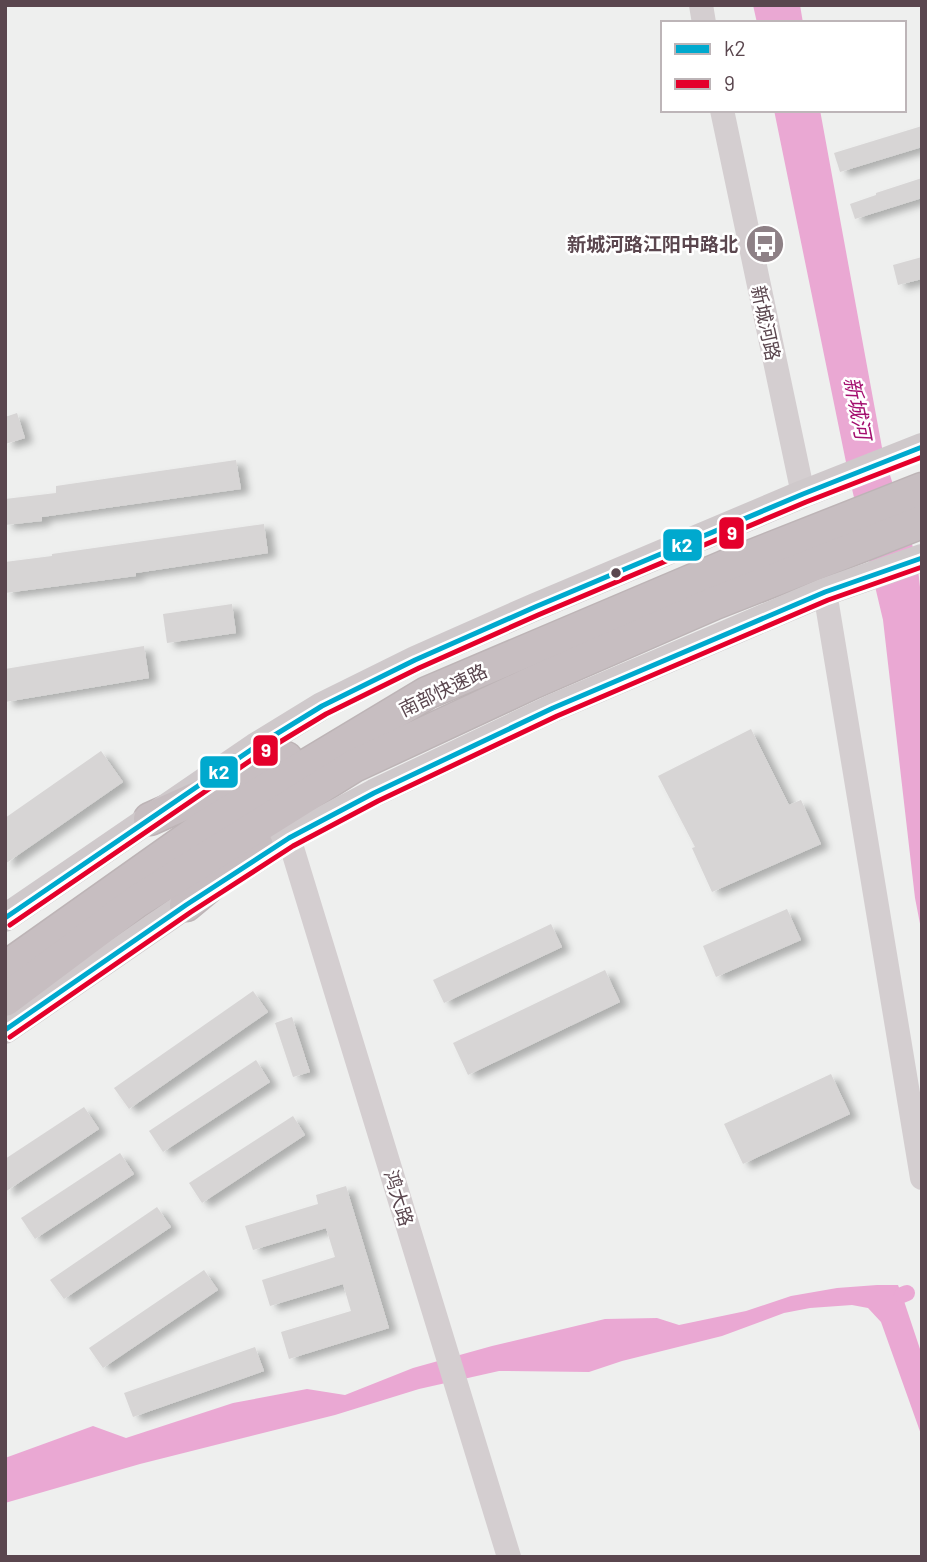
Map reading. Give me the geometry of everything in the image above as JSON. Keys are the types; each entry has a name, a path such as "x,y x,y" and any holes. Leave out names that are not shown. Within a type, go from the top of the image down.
{"highway":[{"name":"南部快速路","path":"5,1000 136,902 354,766 691,613 919,501"},
{"name":"南部快速路","path":"5,968 204,827 427,694 724,567 847,535"},
{"path":"150,819 427,694"},
{"path":"186,905 354,766"}],"main road":[{"path":"5,918 256,747 322,706 415,660 535,607 910,452"},
{"path":"5,1030 186,905 289,838 374,793 552,708 825,592 922,558"}],"street":[{"name":"新城河路","path":"722,112 803,494"},
{"path":"825,592 922,1178"},
{"name":"鸿大路","path":"289,838 509,1557"}],"water":[{"path":"753,5 800,5 803,21 757,21"},
{"name":"新城河","path":"774,112 820,112 883,453 917,560 922,605 922,934 915,898 883,620 848,472"},
{"path":"877,1285 898,1285 922,1355 922,1437 881,1322 868,1308 852,1305 810,1308 784,1313 722,1336 589,1372 499,1371 419,1389 335,1415 140,1464 5,1503 5,1458 93,1426 126,1438 233,1403 307,1389 345,1395 413,1368 605,1319 657,1318 679,1325 746,1311 791,1296"}],"building":[{"path":"922,126 922,147 840,172 834,153"},
{"path":"922,178 922,198 855,219 850,204"},
{"path":"922,257 922,279 898,285 893,265"},
{"path":"17,413 25,438 5,444 5,417"},
{"path":"236,460 241,489 42,517 42,521 5,525 5,499 56,493 56,486"},
{"path":"264,524 268,553 136,573 136,576 5,593 5,562"},
{"path":"232,604 236,633 167,643 163,614"},
{"path":"144,646 149,678 5,702 5,669"},
{"path":"751,729 789,805 801,800 821,844 712,892 692,848 695,847 658,776"},
{"path":"101,751 123,782 5,864 5,818"},
{"path":"787,909 801,940 716,977 703,946"},
{"path":"551,924 562,947 444,1003 433,980"},
{"path":"605,970 620,1002 468,1075 453,1043"},
{"path":"253,991 268,1012 129,1109 114,1088"},
{"path":"292,1017 310,1072 293,1077 275,1023"},
{"path":"256,1060 270,1082 163,1152 149,1131"},
{"path":"831,1074 850,1114 743,1164 724,1124"},
{"path":"84,1107 99,1129 5,1192 5,1159"},
{"path":"293,1116 305,1135 202,1203 189,1183"},
{"path":"120,1153 134,1174 35,1239 21,1218"},
{"path":"346,1186 389,1328 289,1359 281,1332 351,1311 343,1284 270,1306 262,1280 335,1257 326,1228 253,1250 245,1226 318,1204 316,1195"},
{"path":"157,1207 171,1227 64,1299 50,1280"},
{"path":"204,1270 218,1290 103,1368 89,1348"},
{"path":"255,1347 264,1371 133,1417 124,1393"}],"waterway":[{"path":"902,1295 907,1293"}],"transit line":[{"name":"k2","path":"5,918 255,747 322,706 415,660 535,607 922,447"},
{"name":"9","path":"10,925 260,754 326,714 419,668 538,615 806,502 922,457"},
{"name":"k2","path":"5,1030 186,905 289,838 374,793 553,708 825,592 922,558"},
{"name":"9","path":"10,1037 191,912 293,846 378,801 557,716 828,600 922,567"}],"place":[{"name":"新城河路江阳中路北","path":"765,244"}]}
